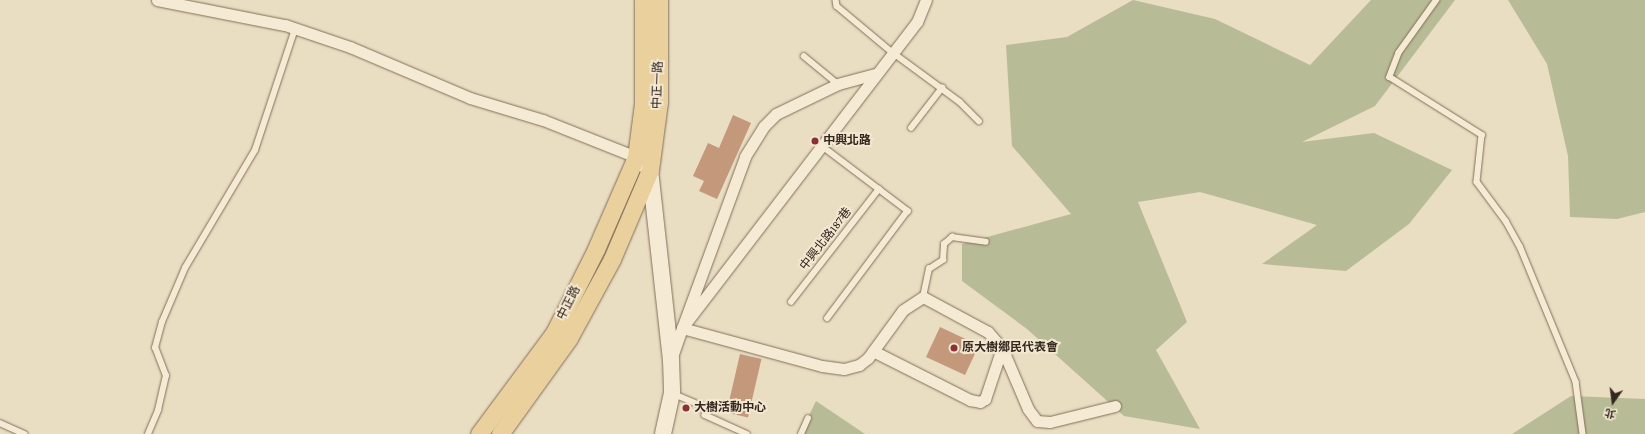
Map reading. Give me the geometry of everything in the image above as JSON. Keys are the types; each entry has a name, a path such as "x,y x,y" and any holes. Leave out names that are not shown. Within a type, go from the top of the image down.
{"main road":[{"name":"中正一路","path":"636,157 643,104 643,0"},
{"name":"中正一路","path":"650,170 659,102 659,0"},
{"name":"中正路","path":"479,434 554,333 596,249 636,157"},
{"name":"中正路","path":"500,434 569,338 612,259 650,170"}],"street":[{"path":"157,0 220,11 295,29 350,47 470,98 543,120 636,157 650,170 671,360 672,393 663,434"},
{"path":"682,328 822,146 892,52 917,22 926,0"},
{"path":"671,360 745,157 764,126 776,114 838,84 876,74"},
{"path":"682,328 822,366 844,369 859,365 873,351 903,310 923,297 988,332 1002,348 1028,409 1037,421 1050,422 1115,406"},
{"path":"873,351 970,400 980,402 985,399 1002,348"}],"lane":[{"path":"836,0 837,6 892,52 942,88 979,121"},
{"path":"1437,0 1399,52 1390,77 1482,135 1477,182 1506,221 1520,246 1576,382 1583,434"},
{"path":"148,434 158,410 166,376 155,348 162,322 185,268 255,150 295,29"},
{"path":"804,56 838,84"},
{"path":"911,128 942,88"},
{"path":"822,146 908,210 828,318"},
{"name":"中興北路187巷","path":"791,302 879,189"},
{"path":"923,297 929,269 943,260 944,244 952,237 986,242"},
{"path":"672,393 707,408 705,415 746,434"},
{"path":"801,434 808,418"},
{"path":"0,423 25,434"}],"green space":[{"path":"1133,0 1215,19 1310,65 1371,0 1455,0 1375,106 1302,142 1374,133 1452,170 1409,224 1346,271 1262,264 1317,225 1200,192 1138,202 1187,322 1156,350 1200,429 1124,416 1027,329 962,281 962,244 1071,214 1012,146 1006,45 1067,37"},
{"path":"1508,0 1645,0 1645,212 1617,219 1570,217 1568,156 1547,64"},
{"path":"1571,396 1645,399 1645,434 1512,434"},
{"path":"816,401 865,434 800,434"}],"building":[{"path":"733,115 751,123 717,199 699,191 704,181 693,176 708,143 719,148"},
{"name":"原大樹鄉民代表會","path":"940,327 979,345 965,375 926,357"},
{"path":"740,354 761,359 748,417 727,412"}],"place":[{"name":"中興北路","path":"815,141"},
{"name":"原大樹鄉民代表會","path":"954,348"},
{"name":"大樹活動中心","path":"686,408"}]}
